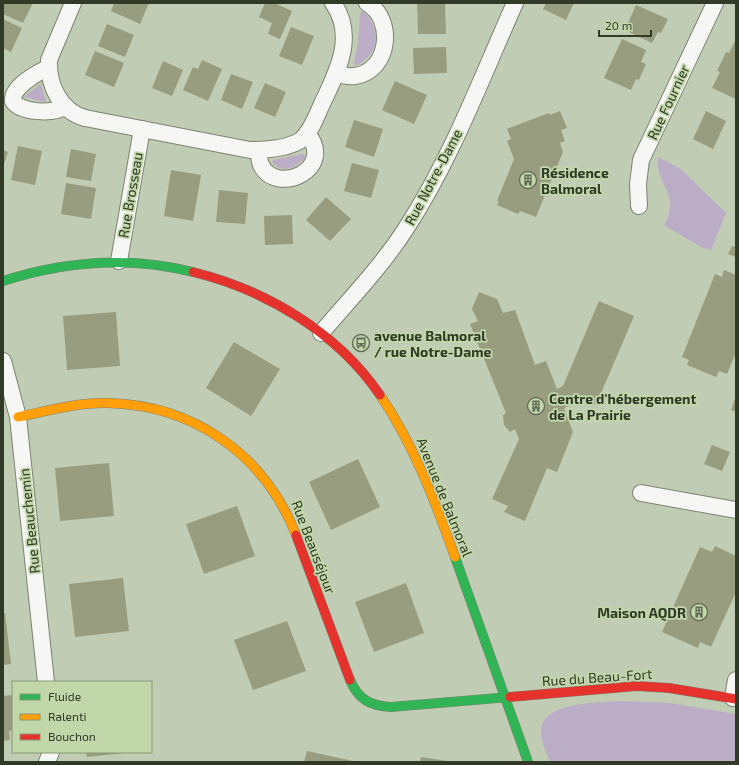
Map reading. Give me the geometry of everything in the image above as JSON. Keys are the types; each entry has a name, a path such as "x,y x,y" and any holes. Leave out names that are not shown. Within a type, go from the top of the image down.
{"street":[{"path":"73,3 52,48 49,68 54,90 64,107 78,116 244,149 258,150 295,143 307,133 337,74 344,37 336,4"},
{"path":"337,74 350,76 362,74 376,64 381,56 385,42 385,29 380,15 367,3"},
{"name":"Rue Notre-Dame","path":"321,333 375,270 418,210 454,140 515,3"},
{"name":"Rue Fournier","path":"639,206 638,184 641,160 715,3"},
{"path":"49,68 38,73 21,85 14,93 13,101 20,107 44,112 57,111 64,107"},
{"name":"Rue Brosseau","path":"119,261 142,129"},
{"path":"258,150 262,167 272,175 286,178 300,176 311,167 315,155 314,143 307,133"},
{"name":"Avenue de Balmoral","path":"3,281 31,271 57,265 119,261 153,264 181,269 232,283 270,301 321,333 371,384 394,416 410,445 438,510 528,762"},
{"name":"Rue Beauchemin","path":"3,361 18,417 46,681"},
{"name":"Rue Beauséjour","path":"18,417 86,404 128,404 170,412 206,428 239,450 258,469 279,496 287,512 354,690 360,699 367,703 381,707 506,697"},
{"path":"641,493 736,510"},
{"path":"734,698 736,680"},
{"name":"Rue du Beau-Fort","path":"506,697 637,686 669,688 734,698"}],"shaded area":[{"path":"363,11 373,26 376,41 374,49 369,55 355,66 354,62 358,43 360,14"},
{"path":"41,85 46,101 45,102 24,97"},
{"path":"303,154 306,157 298,164 290,168 281,168 272,162 273,160"},
{"path":"658,157 681,169 726,213 711,250 701,247 664,225 669,214 670,205 667,190 660,176"},
{"path":"621,701 670,703 736,714 736,762 550,762 543,744 541,733 543,723 550,715 560,709 572,706"}],"building":[{"path":"3,3 33,3 23,23 3,14"},
{"path":"114,3 149,3 140,24 111,11"},
{"path":"265,3 274,3 292,11 280,39 268,34 272,23 259,17"},
{"path":"445,3 446,34 418,34 417,4"},
{"path":"546,3 574,3 566,20 543,9"},
{"path":"636,5 668,19 661,33 658,32 652,43 625,30"},
{"path":"3,19 22,28 11,52 3,48"},
{"path":"107,24 134,35 125,57 98,46"},
{"path":"291,27 314,36 302,65 279,56"},
{"path":"622,39 646,50 641,62 646,64 639,80 636,79 631,90 604,78"},
{"path":"736,39 736,99 712,88 720,72 717,71 726,52 729,53"},
{"path":"446,47 447,73 414,74 413,48"},
{"path":"95,51 124,63 114,87 85,75"},
{"path":"202,60 222,69 208,101 183,90 193,67 198,69"},
{"path":"163,61 183,70 172,96 152,88"},
{"path":"231,74 253,82 242,109 221,100"},
{"path":"395,81 427,95 414,124 382,110"},
{"path":"265,83 286,92 275,117 254,108"},
{"name":"Résidence Balmoral","path":"560,111 567,128 561,130 565,141 560,143 563,152 536,217 520,211 518,214 497,205 499,202 497,201 514,159 507,141 511,139 507,129 549,113 550,115"},
{"path":"706,111 726,121 713,149 693,139"},
{"path":"354,120 383,129 374,157 345,147"},
{"path":"18,146 42,151 35,185 11,180"},
{"path":"71,149 96,154 91,181 66,177"},
{"path":"3,150 8,152 3,167"},
{"path":"352,163 379,170 371,198 344,191"},
{"path":"171,170 201,175 193,221 164,216"},
{"path":"66,183 96,188 91,219 61,214"},
{"path":"219,190 248,193 245,224 216,222"},
{"path":"326,197 351,219 330,241 306,220"},
{"path":"292,215 293,244 265,245 264,216"},
{"path":"732,246 736,247 736,257 728,254"},
{"path":"724,270 736,275 736,352 727,374 719,371 716,377 687,365 689,360 682,357 715,274 722,277"},
{"name":"Centre d'hébergement de La Prairie","path":"479,292 497,299 503,313 515,310 535,365 546,361 557,389 563,386 599,301 634,316 596,405 584,399 564,408 573,432 557,472 547,468 525,521 504,512 508,506 492,499 519,439 515,429 510,432 504,425 503,415 506,413 470,324 478,321 472,309"},
{"path":"116,312 120,366 67,370 63,316"},
{"path":"234,342 280,369 251,416 206,388"},
{"path":"736,396 736,412 731,410"},
{"path":"712,445 730,452 722,471 704,464"},
{"path":"358,459 380,507 331,530 309,482"},
{"path":"109,463 114,516 60,521 55,468"},
{"path":"237,506 255,556 204,574 186,524"},
{"name":"Maison AQDR","path":"715,546 736,556 736,592 711,647 700,642 698,648 662,632 700,547 712,552"},
{"path":"123,578 129,631 75,637 69,584"},
{"path":"406,583 424,633 374,652 355,602"},
{"path":"3,613 5,613 11,664 3,665"},
{"path":"287,621 306,671 253,690 234,640"},
{"path":"12,695 12,730 9,731 10,740 3,741 3,696"},
{"path":"307,751 353,761 353,762 304,762"},
{"path":"86,753 124,753 87,757"},
{"path":"421,757 447,761 447,762 420,762"}],"traffic: fast":[{"path":"3,281 50,269 97,263 145,264 193,272"},
{"path":"455,557 528,762"},
{"path":"350,680 353,687 361,697 371,703 391,707 510,697"}],"traffic: slow":[{"path":"380,395 403,434 423,474 455,557"},
{"path":"18,417 74,405 97,403 139,406 169,413 197,425 223,440 246,459 266,481 283,506 296,535"}],"traffic: jam":[{"path":"193,272 247,290 273,302 298,317 321,333 343,352 363,372 380,395"},
{"path":"296,535 350,680"},
{"path":"510,697 637,686 669,688 736,699"}],"place":[{"name":"Résidence Balmoral","path":"528,180"},
{"name":"avenue Balmoral / rue Notre-Dame","path":"361,343"},
{"name":"Centre d'hébergement de La Prairie","path":"536,406"},
{"name":"Maison AQDR","path":"699,612"}]}
